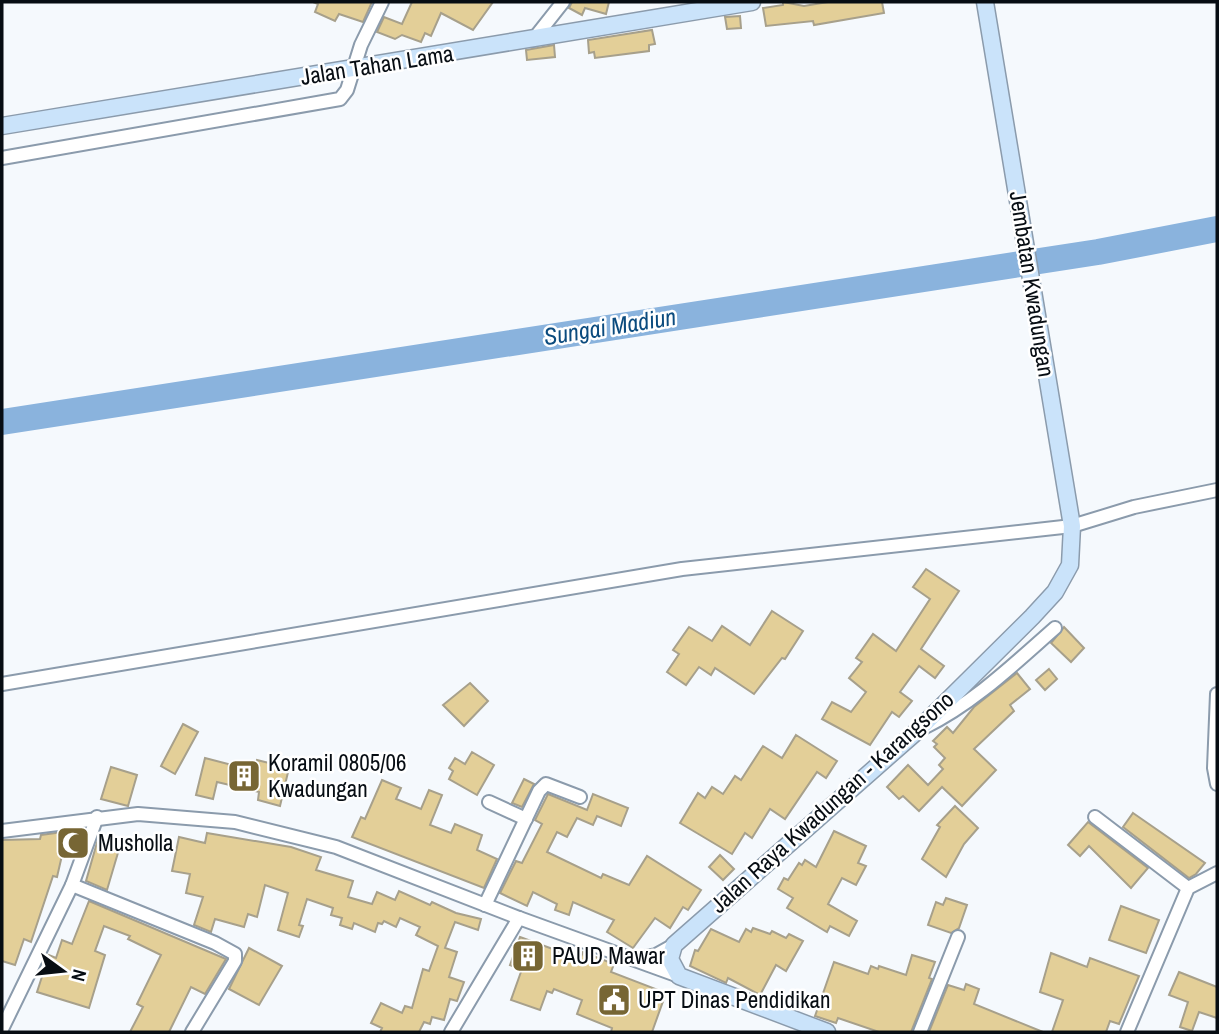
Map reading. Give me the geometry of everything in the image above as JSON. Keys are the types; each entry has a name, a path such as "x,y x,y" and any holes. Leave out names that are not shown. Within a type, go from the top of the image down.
{"main road":[{"name":"Jalan Tahan Lama","path":"2,126 752,2"},
{"name":"Jembatan Kwadungan","path":"985,2 1067,497"},
{"name":"Jalan Raya Kwadungan - Karangsono","path":"674,945 916,732 1055,592 1070,565 1072,526 1067,497"},
{"path":"674,945 670,959 678,976 827,1032"}],"street":[{"path":"2,158 330,102 344,96 351,70 382,2"},
{"path":"533,40 563,2"},
{"path":"2,684 682,569 1072,526 1134,507 1217,490"},
{"path":"916,732 946,717 995,681 1055,628"},
{"path":"1217,694 1214,768 1217,784"},
{"path":"485,905 539,791 547,785 580,797"},
{"path":"489,802 526,819"},
{"path":"2,831 97,817 166,814 235,822 336,847 678,976"},
{"path":"2,1029 72,885 97,817"},
{"path":"1095,817 1188,888"},
{"path":"1127,1032 1188,888 1217,873"},
{"path":"72,885 215,943 235,954 235,961 192,1032"},
{"path":"451,1032 519,918"},
{"path":"920,1032 958,937"},
{"path":"633,960 656,955 674,945"}],"building":[{"path":"313,2 372,2 363,22 339,14 335,21 315,12 318,4"},
{"path":"412,2 493,2 473,30 441,13 431,36 425,33 421,42 402,35 395,39 377,32 384,17 402,24"},
{"path":"572,2 609,2 606,14 585,8 582,15 569,8"},
{"path":"783,2 804,6 828,2 882,2 884,13 814,25 813,21 766,26 763,8 783,5"},
{"path":"740,16 741,28 727,29 725,17"},
{"path":"652,30 655,44 649,45 649,51 595,58 594,52 589,53 588,40"},
{"path":"554,45 555,57 527,60 526,50"},
{"path":"926,569 959,591 921,649 944,666 935,678 919,666 900,692 912,701 899,717 892,712 870,745 822,719 832,702 851,712 866,692 849,678 862,662 856,658 873,634 896,651 930,599 913,587"},
{"path":"772,611 803,631 785,659 782,658 754,694 715,668 711,675 699,667 686,685 667,672 679,654 673,650 689,627 712,641 722,626 750,645"},
{"path":"1064,627 1084,648 1071,662 1051,643"},
{"path":"1049,669 1057,679 1045,690 1036,680"},
{"path":"1017,673 1030,689 1010,705 1014,711 974,749 996,770 962,806 942,787 919,811 903,796 899,799 887,787 908,765 928,785 943,769 939,765 945,758 934,747 937,744 933,741 947,727 953,733 974,707"},
{"path":"470,683 488,701 464,726 443,705"},
{"path":"183,724 198,732 175,774 161,766"},
{"path":"796,735 837,761 826,778 817,772 785,819 770,809 752,838 745,833 732,854 680,823 698,793 705,798 712,787 723,794 735,776 741,780 763,746 782,758"},
{"path":"472,752 494,765 477,795 449,779 453,771 449,768 455,758 465,764"},
{"name":"Koramil 0805/06 Kwadungan","path":"205,758 255,771 257,760 289,768 280,806 258,800 259,792 217,782 213,799 196,795"},
{"path":"111,767 137,775 128,806 101,799"},
{"path":"524,779 534,784 522,807 512,803"},
{"path":"382,780 401,788 396,799 421,809 429,790 442,795 430,825 451,833 455,824 482,835 477,850 497,859 484,888 352,837 361,817 365,819"},
{"path":"548,794 587,810 593,794 628,808 621,826 597,816 593,825 577,818 567,837 557,832 547,852 601,878 603,874 629,885 647,856 701,890 688,910 683,907 670,928 655,918 633,948 607,932 614,920 573,902 569,915 555,910 557,904 533,892 527,906 500,893 516,861 522,863 542,824 535,820"},
{"path":"955,806 978,828 964,844 946,877 922,859 940,827 937,825"},
{"path":"1133,813 1205,863 1196,874 1189,878 1123,827"},
{"path":"1088,822 1148,868 1131,888 1089,846 1080,856 1068,845"},
{"path":"70,831 82,834 74,854 63,851 57,877 53,876 31,942 24,939 15,965 2,961 2,840 40,839 41,835"},
{"path":"834,831 866,846 858,863 866,866 856,885 842,878 828,904 857,921 849,936 830,926 827,932 787,908 793,898 778,889 784,878 788,880 799,863 802,865 805,860 816,867"},
{"path":"207,833 291,847 321,857 316,870 353,881 348,897 372,904 377,892 395,900 399,891 430,905 432,902 456,913 481,919 478,930 455,922 445,948 457,952 449,977 464,982 457,1001 450,999 444,1020 432,1017 430,1024 424,1022 419,1032 380,1032 382,1028 371,1023 381,1003 402,1013 405,1006 412,1008 423,969 429,971 438,946 416,935 420,927 400,918 396,927 384,921 382,924 378,923 375,932 354,923 352,929 340,925 342,918 331,915 333,908 307,899 299,925 303,926 299,937 278,930 288,893 265,885 257,917 248,914 244,927 215,919 211,932 194,925 203,897 186,893 190,874 172,871 179,837 205,843"},
{"path":"98,839 120,846 107,890 86,881"},
{"path":"720,855 734,869 723,880 709,867"},
{"path":"946,898 967,905 959,928 951,933 928,925 936,902 943,905"},
{"path":"89,901 226,959 205,994 191,987 169,1032 130,1032 143,1007 137,1004 161,955 128,939 130,936 104,926 95,951 105,955 89,1008 37,992 49,955 56,958 62,940 72,944"},
{"path":"1121,906 1159,920 1146,953 1109,940"},
{"path":"753,928 770,934 772,931 786,938 789,934 803,941 786,971 776,965 760,995 728,978 726,983 690,966 695,950 698,951 711,929 739,942 746,929 751,932"},
{"path":"520,937 580,959 583,952 614,964 611,972 666,993 652,1032 611,1032 612,1028 577,1014 582,1000 554,989 552,993 547,991 540,1010 511,1000 522,969 510,965"},
{"path":"249,948 282,966 259,1005 229,989"},
{"path":"1051,953 1087,967 1090,958 1139,976 1119,1024 1110,1021 1106,1032 1052,1032 1063,1000 1040,992"},
{"path":"912,955 935,962 929,978 932,979 911,1032 879,1032 838,1018 836,1023 815,1016 834,962 868,974 871,966 878,969 879,966 906,975"},
{"path":"1179,972 1217,987 1217,1018 1199,1012 1192,1031 1180,1027 1188,1002 1169,995"},
{"path":"966,984 979,989 974,1004 1043,1032 929,1032 948,985 964,990"}],"waterway":[{"name":"Sungai Madiun","path":"2,422 1098,252 1217,229"}],"place":[{"name":"Koramil 0805/06 Kwadungan","path":"244,776"},
{"name":"Musholla","path":"73,843"},
{"name":"PAUD Mawar","path":"528,956"},
{"name":"UPT Dinas Pendidikan","path":"614,1000"}]}
